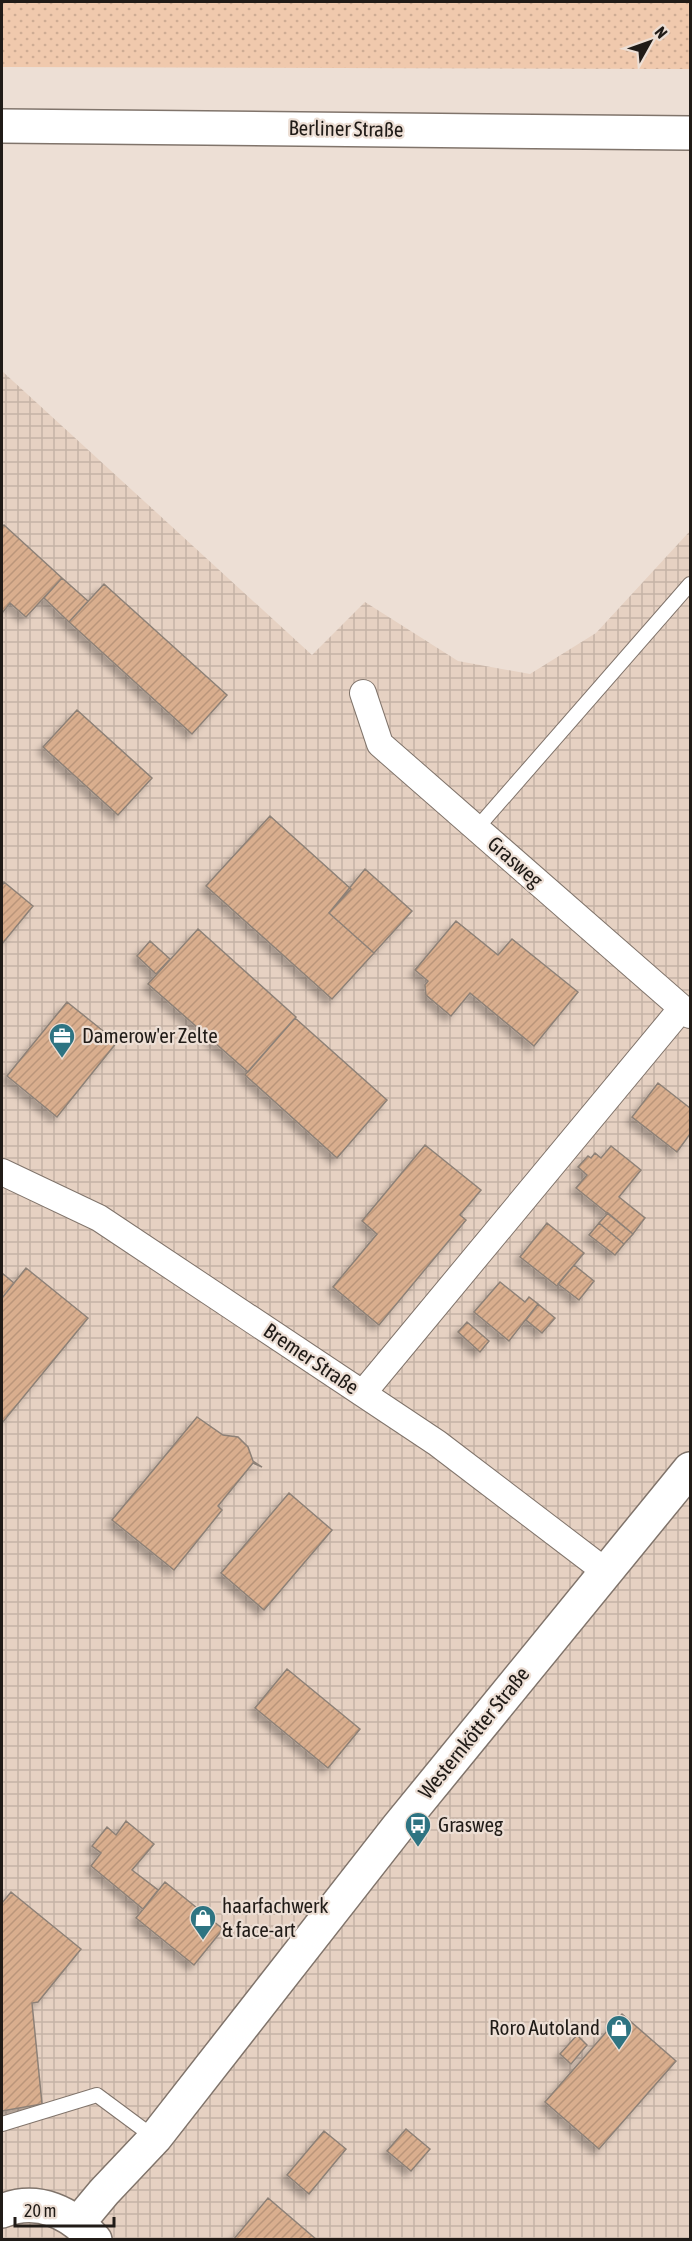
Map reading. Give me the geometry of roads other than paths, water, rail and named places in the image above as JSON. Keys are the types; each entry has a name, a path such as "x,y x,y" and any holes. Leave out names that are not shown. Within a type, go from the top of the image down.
{"street":[{"name":"Berliner Straße","path":"2,126 690,133"},
{"name":"Grasweg","path":"363,693 380,744 686,1011"},
{"path":"363,1393 686,1011"},
{"name":"Bremer Straße","path":"2,1172 99,1218 437,1443 605,1571"},
{"name":"Westernkötter Straße","path":"87,2231 155,2138 398,1827 605,1571 686,1483"},
{"path":"2,2211 35,2205 56,2209 87,2231"}],"lane":[{"path":"477,828 690,584"},
{"path":"2,2124 97,2095 155,2138"}],"place":[{"name":"Damerow'er Zelte","path":"62,1059"},
{"name":"Grasweg","path":"418,1848"},
{"name":"haarfachwerk & face-art","path":"203,1941"},
{"name":"Roro Autoland","path":"619,2051"}]}
